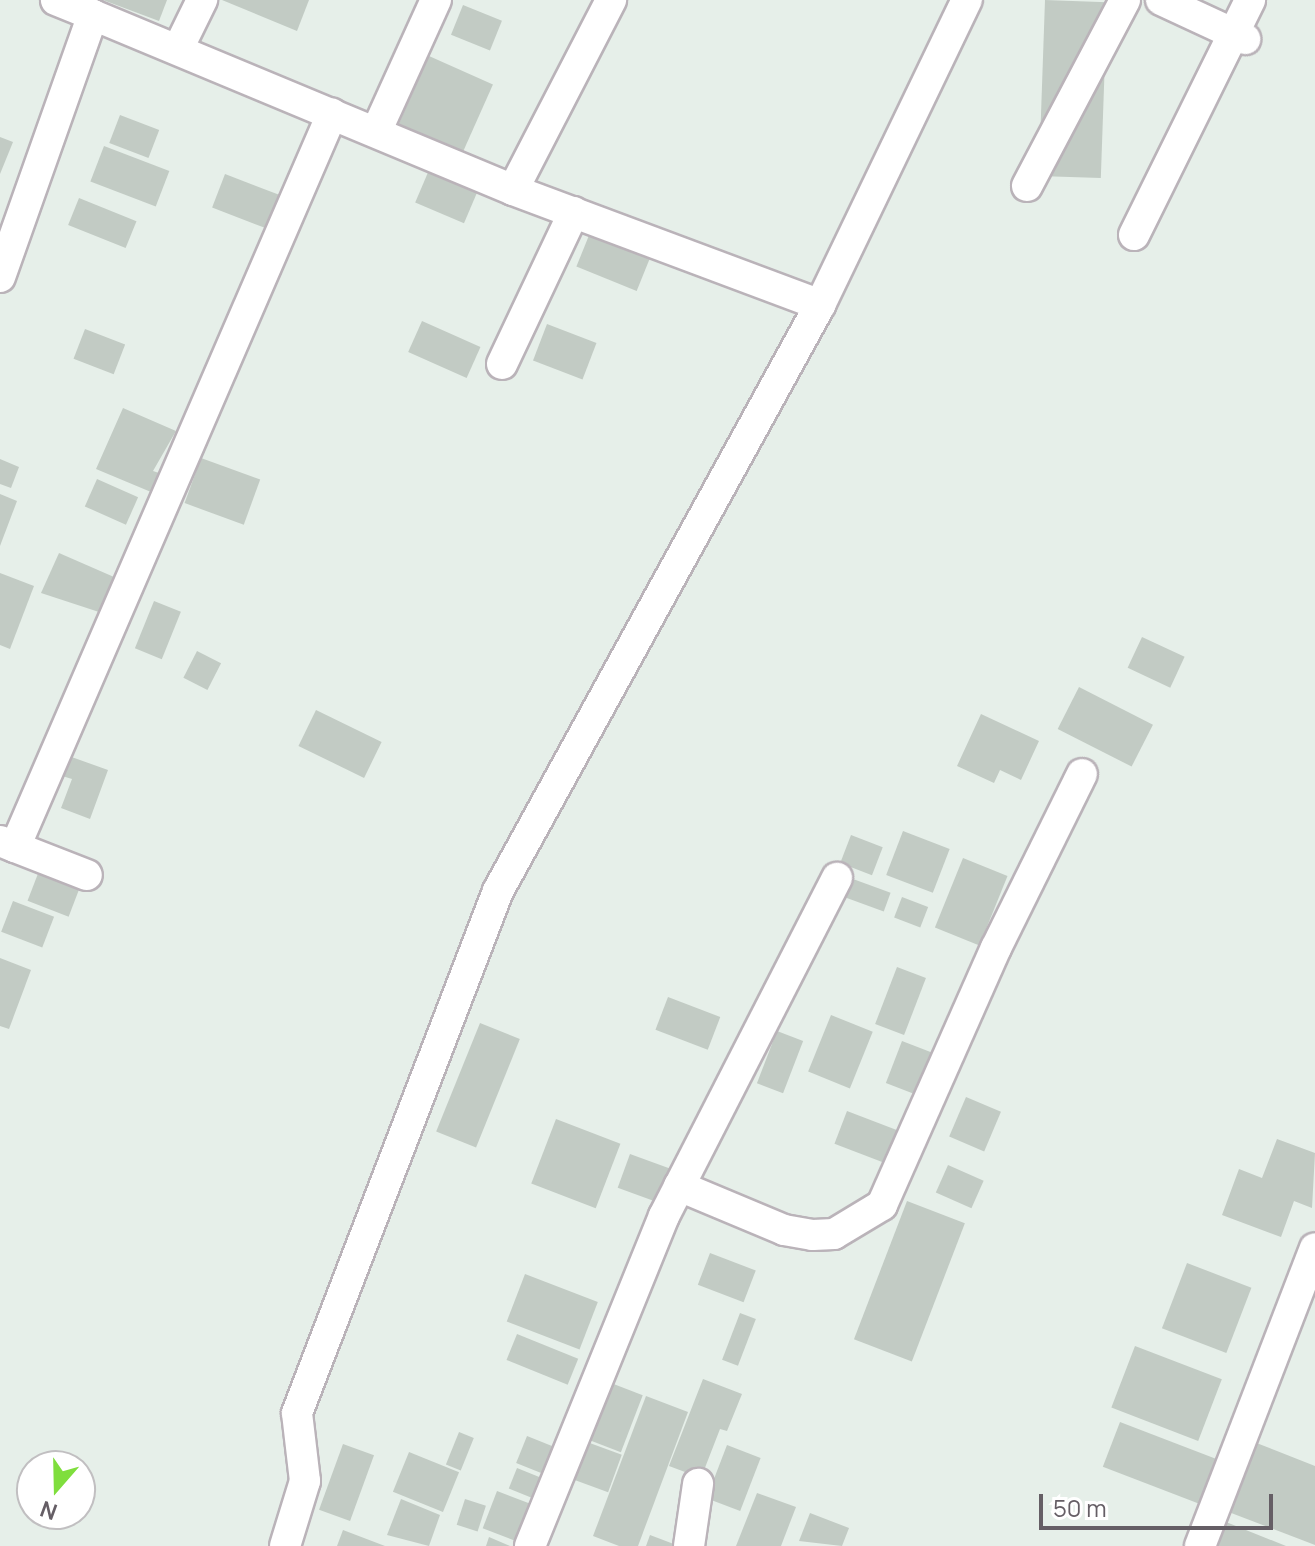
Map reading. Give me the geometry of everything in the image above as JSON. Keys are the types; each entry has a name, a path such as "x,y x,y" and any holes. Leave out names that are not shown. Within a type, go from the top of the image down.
{"street":[{"path":"56,0 513,190 820,305"},
{"path":"178,49 202,0"},
{"path":"376,132 436,0"},
{"path":"513,190 611,0"},
{"path":"285,1546 305,1481 297,1413 498,891 820,305 967,0"},
{"path":"1027,186 1125,0"},
{"path":"1161,0 1240,37"},
{"path":"1134,235 1240,37 1250,0"},
{"path":"0,277 93,15"},
{"path":"87,875 8,844 332,114"},
{"path":"502,364 574,212"},
{"path":"679,1186 772,1226 813,1235 834,1234 882,1205 996,948 1082,774"},
{"path":"530,1546 679,1186 837,878"},
{"path":"1200,1546 1315,1248"},
{"path":"689,1546 698,1484"}],"building":[{"path":"103,0 167,0 159,21"},
{"path":"222,0 309,0 297,31"},
{"path":"1045,0 1107,2 1101,178 1039,176"},
{"path":"463,5 502,21 490,50 451,35"},
{"path":"429,56 493,84 460,158 396,130"},
{"path":"120,115 159,130 148,158 109,143"},
{"path":"0,137 13,142 0,174"},
{"path":"104,146 169,171 156,207 90,181"},
{"path":"432,163 481,184 464,223 415,203"},
{"path":"225,174 281,196 268,229 212,208"},
{"path":"79,198 136,221 126,248 68,225"},
{"path":"594,223 654,247 637,291 576,267"},
{"path":"422,321 480,347 467,378 408,352"},
{"path":"547,324 596,343 583,379 533,360"},
{"path":"85,329 125,344 114,374 74,359"},
{"path":"123,408 176,431 153,471 159,473 151,492 96,469"},
{"path":"201,458 260,480 244,525 185,503"},
{"path":"0,459 19,467 11,488 0,484"},
{"path":"97,479 138,497 126,525 85,506"},
{"path":"0,494 17,501 0,546"},
{"path":"59,553 114,577 99,612 41,593"},
{"path":"0,573 34,586 10,649 0,645"},
{"path":"154,601 181,612 162,659 135,648"},
{"path":"1142,637 1185,657 1170,688 1128,668"},
{"path":"197,651 221,663 207,690 183,678"},
{"path":"1079,687 1153,725 1132,767 1058,729"},
{"path":"316,710 382,742 364,778 298,746"},
{"path":"981,714 1039,741 1021,780 1000,770 994,783 957,766"},
{"path":"66,755 108,770 90,819 61,808 72,779 59,775"},
{"path":"903,831 950,849 933,893 886,875"},
{"path":"851,835 883,847 872,875 840,863"},
{"path":"963,858 1008,876 979,946 935,928"},
{"path":"39,871 80,887 69,917 28,901"},
{"path":"853,879 891,893 884,911 846,898"},
{"path":"902,897 928,907 920,928 894,918"},
{"path":"13,901 54,917 42,948 1,932"},
{"path":"0,958 31,970 9,1029 0,1026"},
{"path":"897,967 926,978 904,1035 875,1024"},
{"path":"668,997 720,1017 708,1050 655,1030"},
{"path":"831,1015 873,1032 850,1088 808,1072"},
{"path":"480,1023 520,1039 476,1148 436,1131"},
{"path":"777,1031 803,1041 783,1093 757,1083"},
{"path":"902,1041 934,1053 918,1095 886,1083"},
{"path":"966,1097 1001,1112 984,1151 949,1137"},
{"path":"847,1111 899,1131 887,1164 834,1144"},
{"path":"556,1119 620,1144 596,1208 531,1183"},
{"path":"1277,1139 1315,1153 1312,1208 1294,1201 1281,1237 1222,1215 1239,1169 1262,1178"},
{"path":"630,1154 673,1170 661,1204 618,1188"},
{"path":"948,1165 984,1181 971,1208 936,1192"},
{"path":"907,1201 965,1223 912,1361 854,1339"},
{"path":"710,1253 756,1271 744,1302 698,1285"},
{"path":"1187,1263 1251,1288 1226,1353 1162,1328"},
{"path":"525,1274 598,1302 580,1350 507,1322"},
{"path":"740,1313 756,1319 738,1366 722,1360"},
{"path":"517,1334 578,1359 568,1385 507,1360"},
{"path":"1135,1346 1222,1379 1198,1441 1111,1408"},
{"path":"703,1379 742,1394 727,1431 720,1429 701,1478 669,1466"},
{"path":"611,1383 643,1395 621,1452 589,1440"},
{"path":"646,1396 688,1412 638,1546 619,1546 593,1536"},
{"path":"1120,1422 1225,1462 1208,1507 1103,1467"},
{"path":"459,1432 474,1438 461,1470 446,1464"},
{"path":"527,1436 559,1449 549,1476 516,1463"},
{"path":"587,1442 622,1455 608,1492 573,1480"},
{"path":"1254,1442 1315,1466 1315,1545 1226,1511"},
{"path":"343,1444 374,1455 350,1521 319,1510"},
{"path":"727,1445 761,1458 740,1511 707,1498"},
{"path":"409,1452 459,1472 443,1512 393,1492"},
{"path":"517,1468 547,1480 538,1500 509,1488"},
{"path":"497,1491 536,1506 522,1543 483,1528"},
{"path":"757,1493 796,1507 781,1546 736,1546"},
{"path":"401,1499 440,1515 429,1546 387,1535"},
{"path":"465,1499 486,1506 478,1531 457,1525"},
{"path":"810,1513 849,1528 842,1546 799,1541"},
{"path":"1226,1522 1286,1546 1217,1546"},
{"path":"343,1530 385,1546 337,1546"},
{"path":"650,1535 679,1546 646,1546"},
{"path":"489,1537 510,1546 486,1546"}]}
